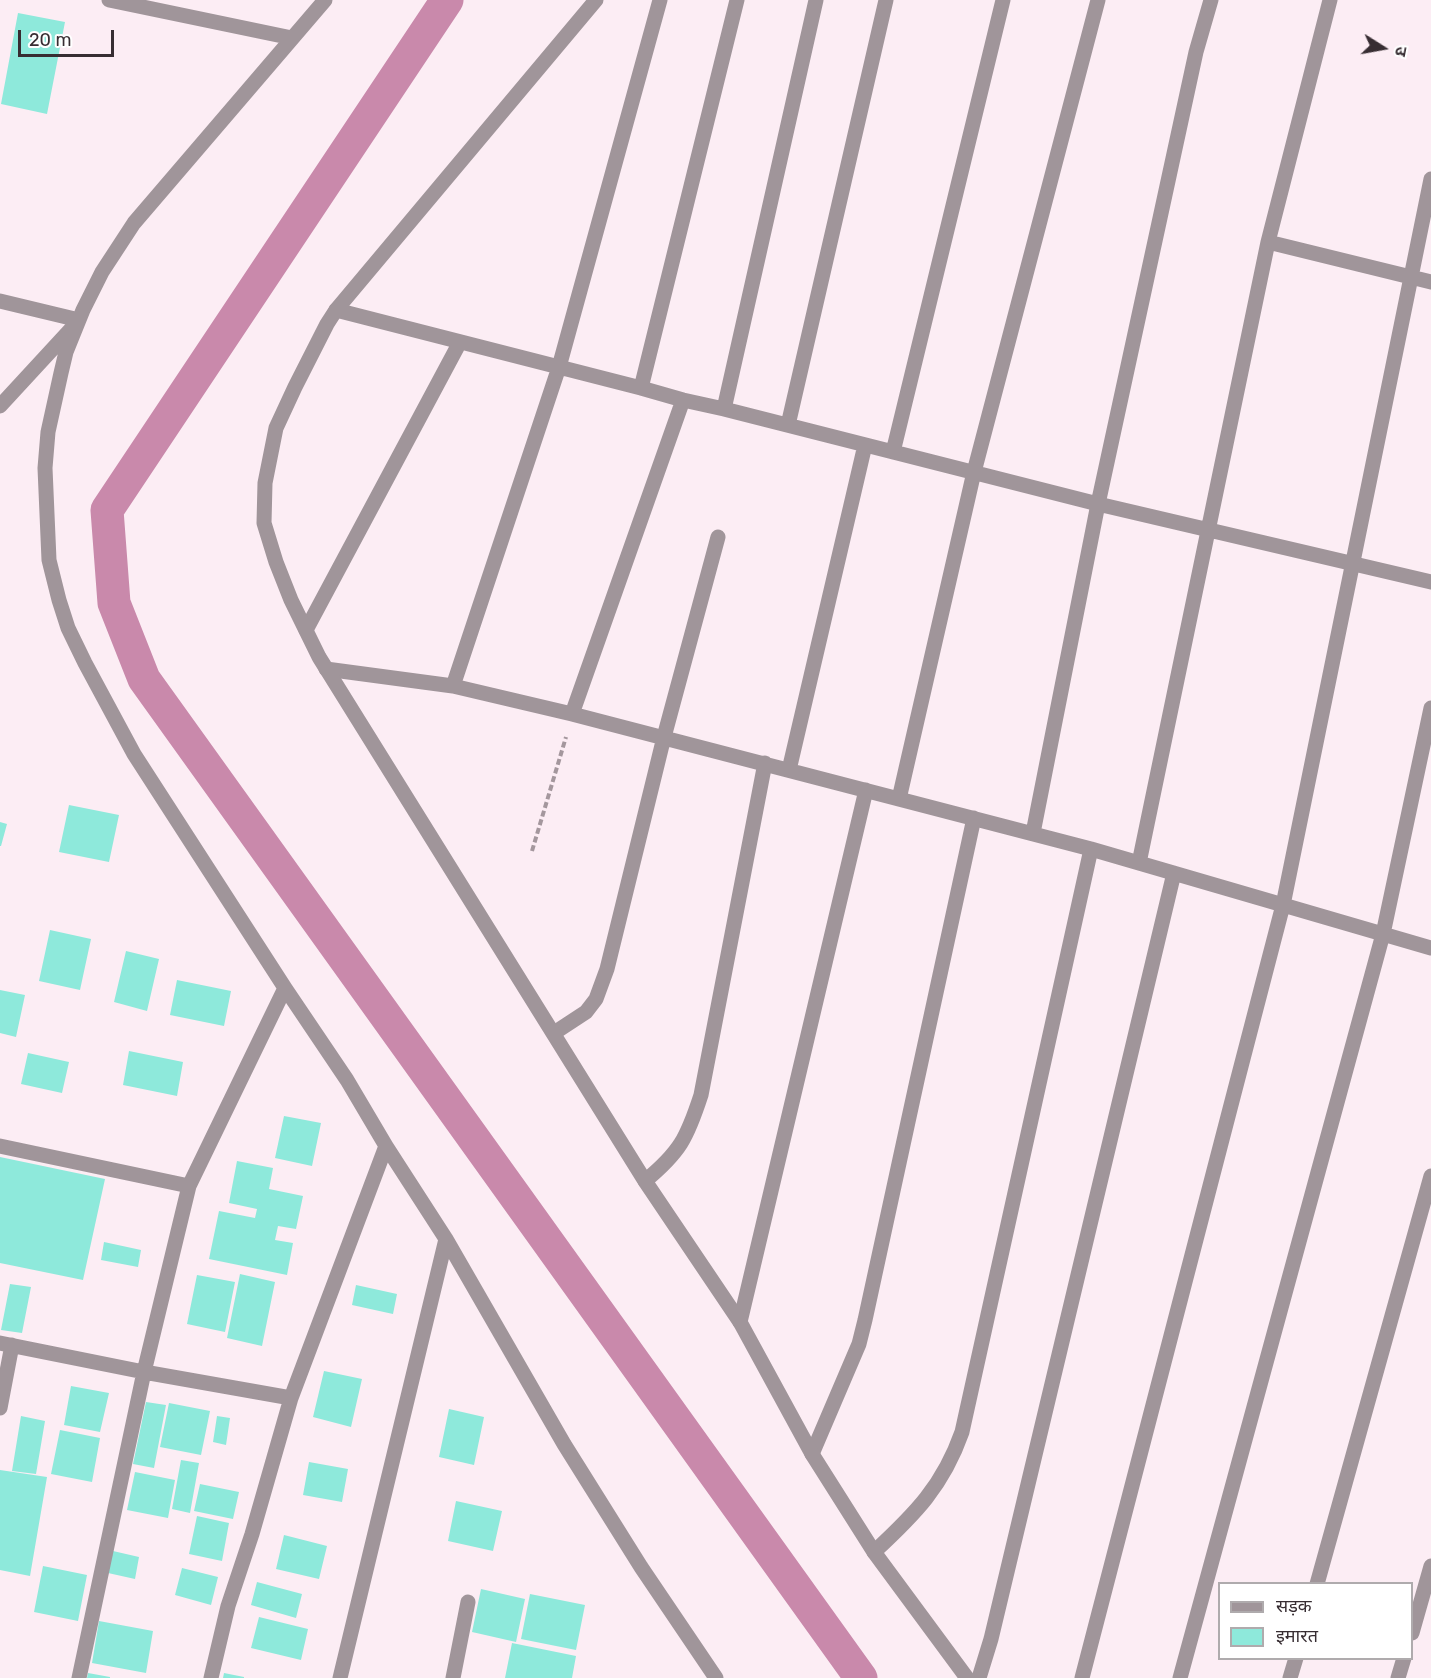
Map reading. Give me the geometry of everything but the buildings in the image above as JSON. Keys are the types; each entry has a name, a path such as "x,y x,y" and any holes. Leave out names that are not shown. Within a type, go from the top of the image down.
{"street":[{"path":"109,0 292,38"},
{"path":"325,0 134,224 102,272 79,320 60,373 48,432 45,468 50,560 58,600 68,628 85,663 134,754 347,1080 446,1239 564,1444 641,1567 716,1678"},
{"path":"596,0 336,310 327,324 276,428 265,483 264,523 291,600 326,669 645,1180 740,1322 812,1454 874,1552 967,1678"},
{"path":"453,686 559,367 660,0"},
{"path":"640,388 736,0"},
{"path":"724,409 816,0"},
{"path":"788,425 886,0"},
{"path":"893,452 1003,0"},
{"path":"899,799 974,472 1098,0"},
{"path":"1032,833 1098,504 1196,52 1210,0"},
{"path":"1139,863 1268,243 1330,0"},
{"path":"1082,1678 1283,905 1431,179"},
{"path":"1268,243 1431,282"},
{"path":"0,301 79,320"},
{"path":"336,310 682,400 1098,504 1431,582"},
{"path":"0,406 79,320"},
{"path":"306,630 460,342"},
{"path":"572,714 682,400"},
{"path":"789,770 865,445"},
{"path":"554,1033 586,1012 596,999 607,969 664,737 718,537"},
{"path":"326,669 453,686 664,737 1091,849 1431,948"},
{"path":"1180,1678 1383,934 1431,708"},
{"path":"645,1180 667,1162 680,1147 701,1095 765,764"},
{"path":"740,1322 866,790"},
{"path":"812,1454 858,1344 865,1320 974,818"},
{"path":"874,1552 910,1519 930,1495 954,1456 962,1432 1091,849"},
{"path":"979,1678 991,1639 1174,873"},
{"path":"79,1678 144,1372 189,1186 285,988"},
{"path":"0,1146 189,1186"},
{"path":"211,1678 228,1606 252,1534 291,1398 386,1146"},
{"path":"1318,1582 1431,1176"},
{"path":"340,1678 446,1239"},
{"path":"0,1408 6,1344 144,1372 291,1398"},
{"path":"1413,1629 1431,1566"},
{"path":"453,1678 468,1602"},
{"path":"1290,1678 1296,1660"},
{"path":"1398,1678 1404,1660"}],"path":[{"path":"532,851 572,714"}],"waterway":[{"path":"447,0 107,510 114,603 144,679 861,1678"}]}
